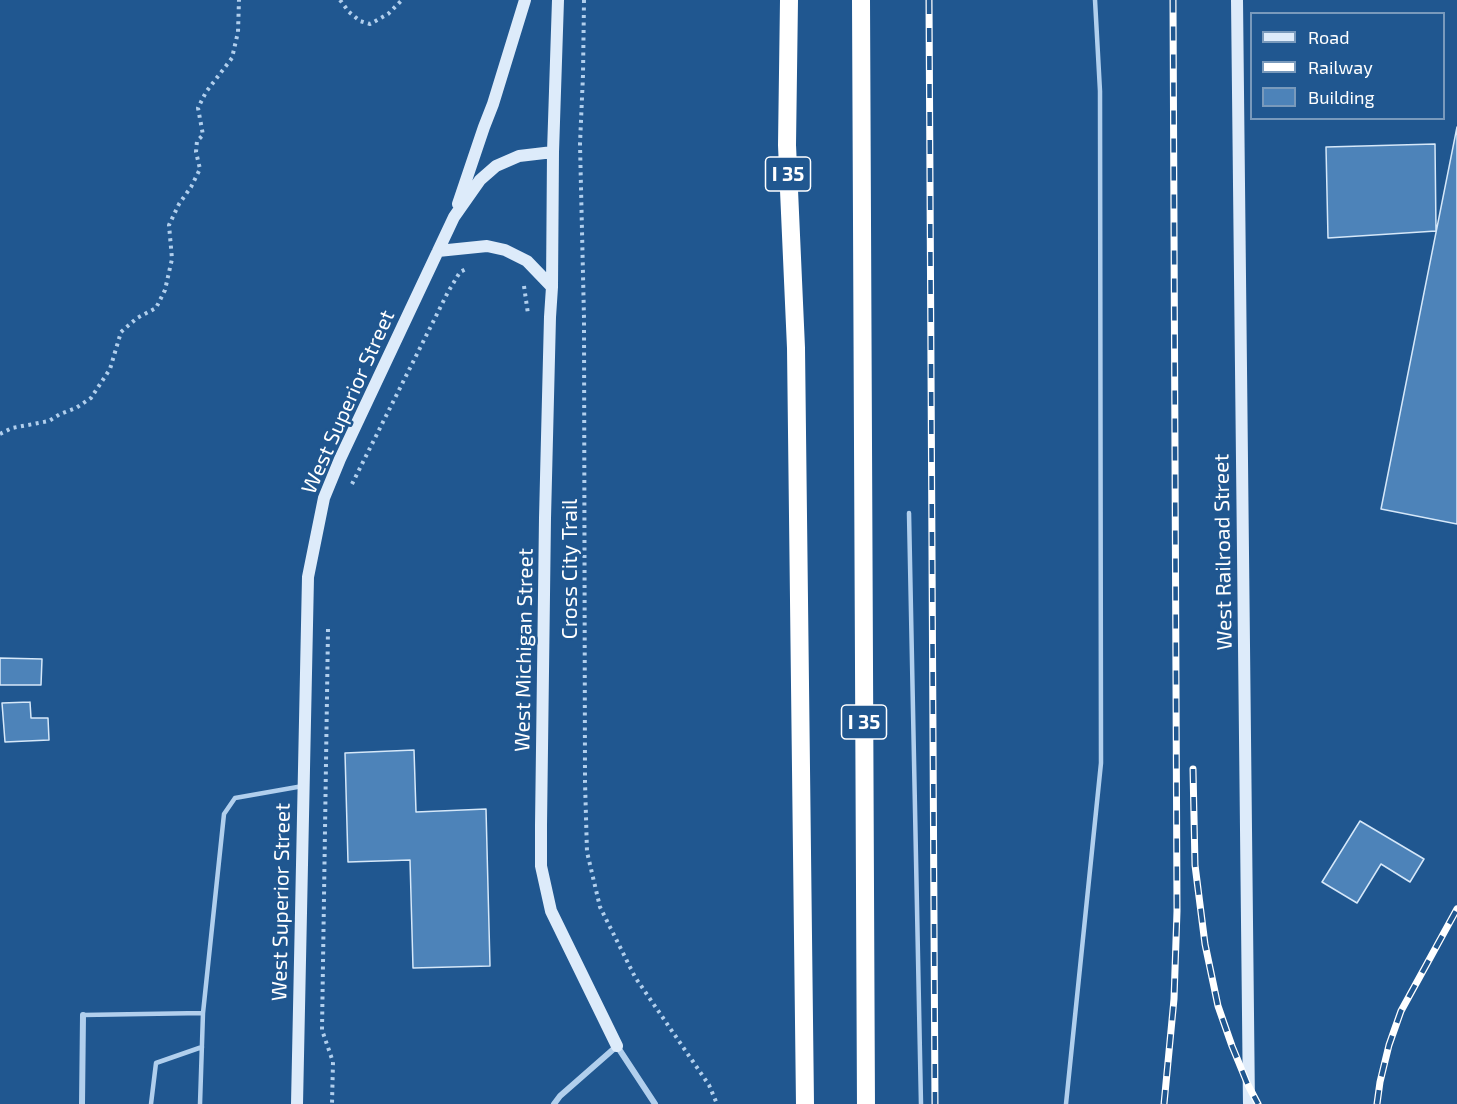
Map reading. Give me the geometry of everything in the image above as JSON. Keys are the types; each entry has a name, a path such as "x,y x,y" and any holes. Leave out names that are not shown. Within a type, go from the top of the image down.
{"highway":[{"name":"I 35","path":"789,0 787,145 796,348 805,1104"},
{"name":"I 35","path":"861,0 866,1104"}],"street":[{"path":"454,218 525,0"},
{"path":"553,152 558,0"},
{"name":"West Railroad Street","path":"1237,0 1249,1104"},
{"name":"West Superior Street","path":"297,1104 308,577 324,498 345,448 454,218 480,180 496,166 519,156 553,152"},
{"name":"West Michigan Street","path":"553,152 552,287 545,518 541,866 551,912 617,1046"},
{"path":"438,250 487,246 505,250 527,261 552,287"},
{"path":"82,1104 83,1015"},
{"path":"554,1104 560,1096 617,1046 655,1104"}],"lane":[{"path":"1066,1104 1101,763 1100,91 1095,0"},
{"path":"909,513 921,1104"},
{"path":"200,1104 203,1013 224,814 235,798 303,786"},
{"path":"83,1015 203,1013"},
{"path":"151,1104 156,1063 202,1047"}],"path":[{"path":"0,434 12,428 49,421 91,398 110,369 121,332 137,318 156,308 165,290 172,259 169,225 200,169 196,152 197,141 203,135 198,108 206,92 232,58 238,32 239,0"},
{"path":"340,0 360,21 370,24 388,14 402,0"},
{"name":"Cross City Trail","path":"584,0 580,144 584,318 587,852 600,907 635,977 709,1085 717,1104"},
{"path":"348,492 448,291 460,272 469,267"},
{"path":"522,281 528,314"},
{"path":"328,629 322,1030 333,1062 332,1104"}],"building":[{"path":"1457,127 1457,524 1381,509"},
{"path":"1435,144 1436,231 1328,238 1326,147"},
{"path":"0,658 42,659 41,685 0,685"},
{"path":"30,702 31,718 48,718 49,740 5,742 2,703"},
{"path":"414,750 416,812 486,809 490,966 413,968 410,860 348,862 345,753"},
{"path":"1360,821 1424,859 1410,882 1381,864 1357,903 1322,882"}],"railway":[{"path":"929,0 935,1104"},
{"path":"1164,1104 1174,999 1177,911 1173,0"},
{"path":"1193,769 1195,865 1205,944 1218,1006 1232,1046 1258,1104"},
{"path":"1377,1104 1389,1045 1401,1011 1457,909"}]}
